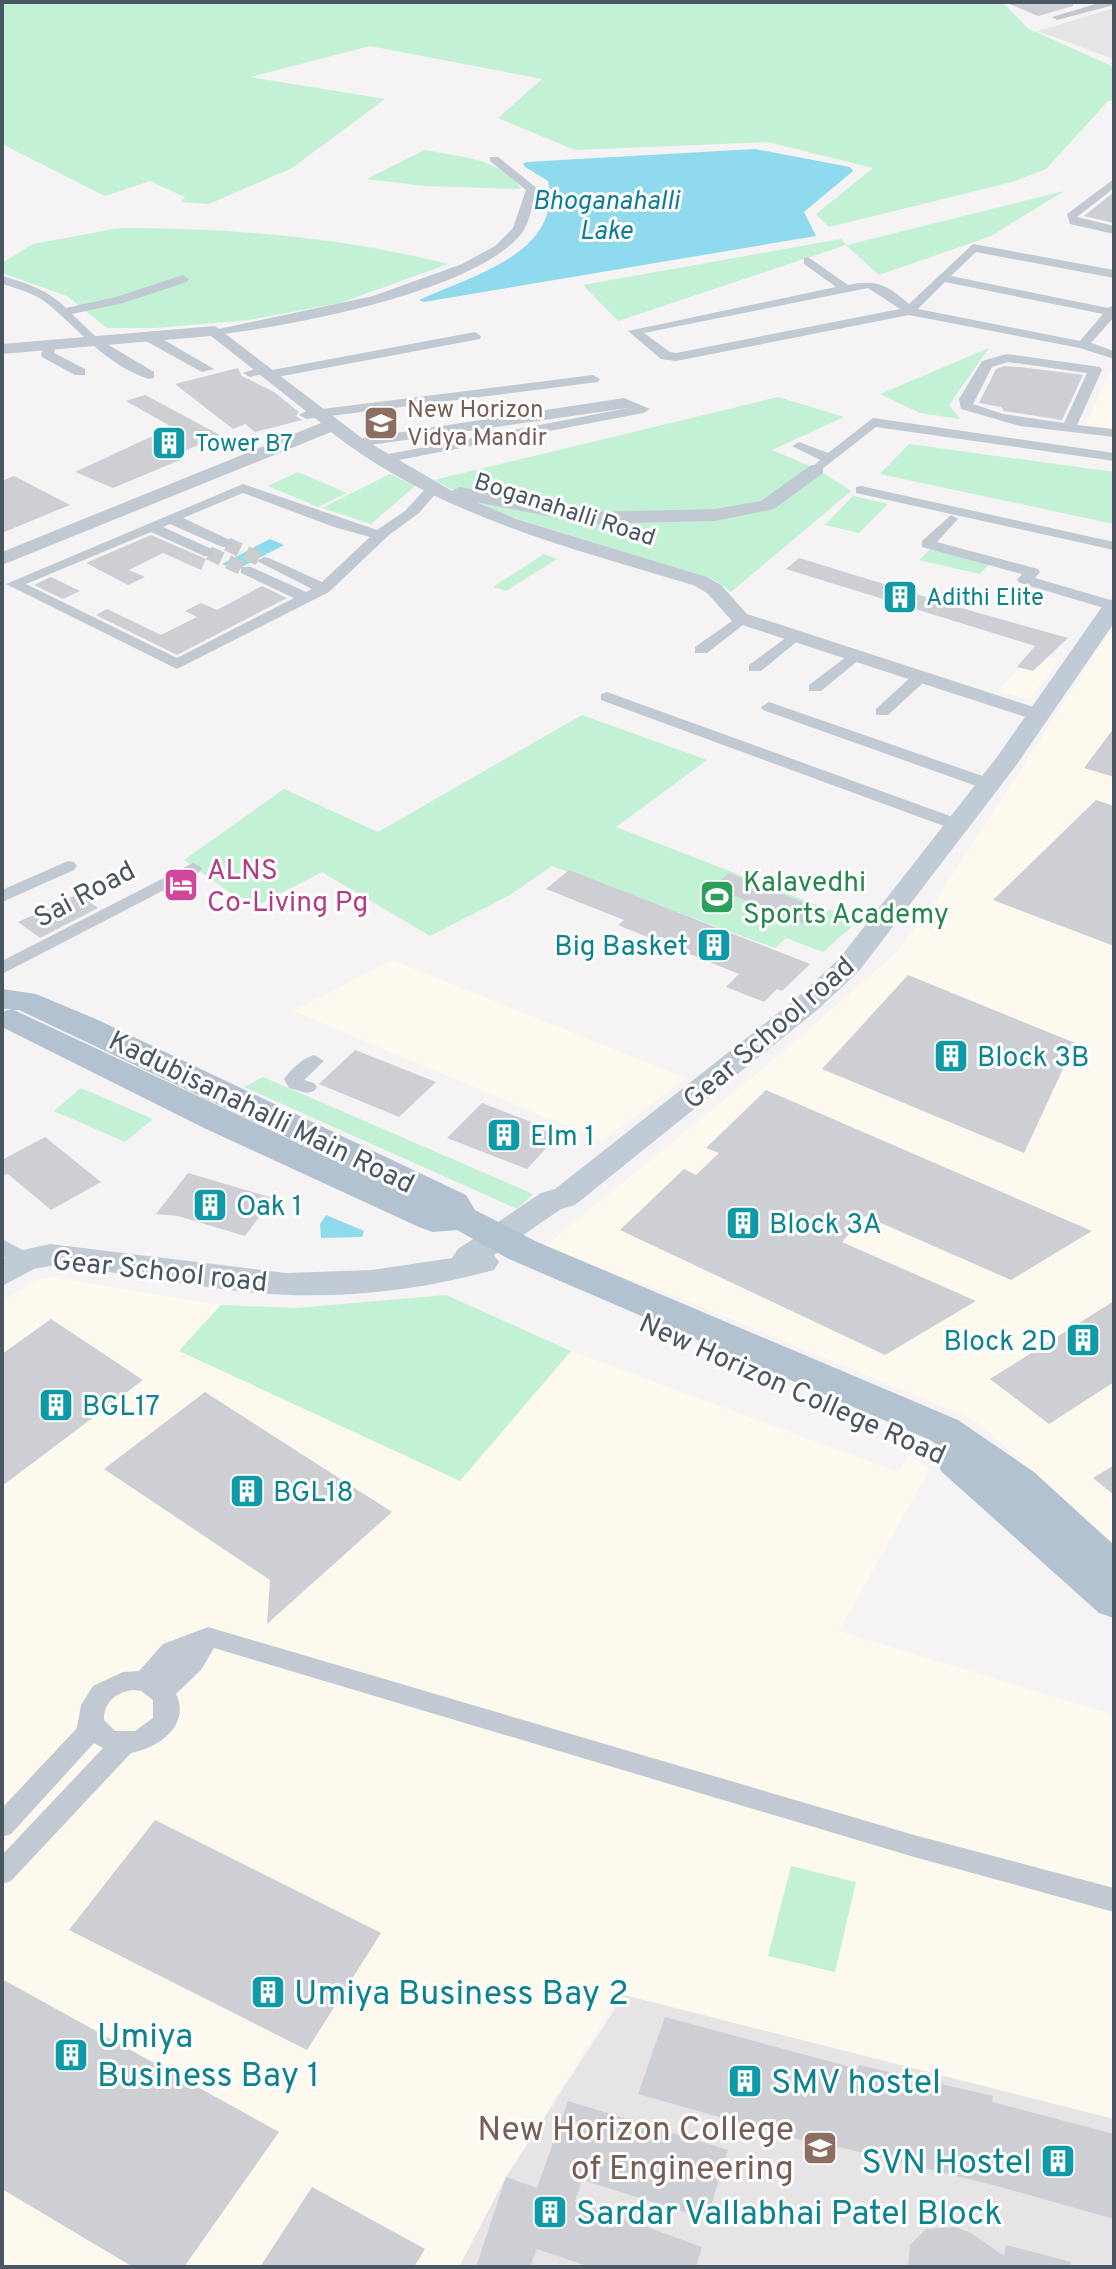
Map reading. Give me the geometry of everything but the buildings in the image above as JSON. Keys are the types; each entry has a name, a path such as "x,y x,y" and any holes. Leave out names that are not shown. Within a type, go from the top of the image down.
{"main road":[{"name":"Gear School road","path":"10,1261 50,1255 80,1256 258,1282 337,1283 419,1277 489,1251 562,1206 564,1198 796,1014 849,965 958,825 1114,606"},
{"path":"4,979 7,1016 187,1090 433,1220 462,1218 489,1251"},
{"name":"New Horizon College Road","path":"489,1251 944,1430 1020,1482 1114,1569"},
{"name":"New Horizon College Road","path":"489,1251 934,1448 970,1473 1114,1602"}],"street":[{"path":"1057,17 1113,2"},
{"path":"2,349 269,326 377,301 493,253 518,230 532,189 494,159"},
{"path":"1114,182 1071,216 1081,224 1114,230"},
{"path":"909,311 973,248 1077,264 1114,274"},
{"path":"808,261 845,288"},
{"path":"941,278 1113,310"},
{"path":"66,312 119,300 183,279"},
{"path":"2,280 29,288 66,312 92,341 149,375"},
{"path":"909,311 874,284 634,331 666,356 676,357 909,311 1083,345 1114,355"},
{"path":"893,296 920,297"},
{"path":"1083,345 1113,310"},
{"name":"Boganahalli Road","path":"215,331 319,417 433,489 509,523 700,581 714,589 742,619 1039,715"},
{"path":"147,336 207,369"},
{"path":"272,381 475,336"},
{"path":"51,345 47,354 80,372"},
{"path":"990,356 1000,353 1048,359 1066,366"},
{"path":"1070,426 1095,370 1007,358 987,364 966,399 966,406 1028,421 1114,433"},
{"path":"2,559 286,444 319,417 593,379"},
{"path":"357,443 624,402 643,409 383,459"},
{"path":"384,532 339,524 249,488 14,584 177,664 324,589 384,532 414,510 414,506 433,489 520,502 588,518 715,515 767,505 824,464 873,422 879,406"},
{"path":"962,412 971,418 1009,424 1028,421"},
{"path":"873,422 1114,457"},
{"path":"2,572 282,454 286,444"},
{"path":"799,446 824,464"},
{"path":"861,490 1114,546"},
{"path":"172,519 227,544"},
{"path":"951,519 927,544 1034,571 1025,580 1114,606"},
{"path":"152,527 209,553"},
{"path":"264,561 324,589"},
{"path":"246,570 308,599"},
{"path":"701,650 742,619"},
{"path":"755,668 795,636"},
{"path":"815,688 854,656"},
{"path":"882,712 919,678"},
{"path":"607,697 958,825"},
{"path":"769,707 988,784"},
{"path":"2,897 68,866"},
{"name":"Sai Road","path":"4,979 193,868"},
{"path":"307,1087 296,1084 294,1079 314,1061"},
{"path":"154,1686 192,1663 208,1637 914,1846 1114,1900"},
{"path":"2,1826 88,1733 93,1703 106,1689 125,1681 154,1686 168,1703 164,1723 149,1738 123,1744 2,1873"},
{"path":"91,1722 100,1735 123,1744"}],"shaded area":[{"path":"1114,8 1114,59 1038,31"},
{"path":"1114,364 1114,430 1085,426"},
{"path":"1110,631 1114,633 1114,1549 977,1421 668,1293 544,1247 783,1052 896,953 936,900"},
{"path":"1033,652 1059,660 1029,700 998,691"},
{"path":"392,960 686,1078 602,1141 293,1011"},
{"path":"51,1277 221,1305 180,1350 460,1481 571,1351 898,1472 909,1455 930,1469 839,1631 1114,1715 1114,2119 624,1995 605,2018 506,2177 459,2267 2,2267 2,1301 36,1280"},
{"name":"New Horizon College of Engineering","path":"624,1995 1114,2119 1114,2267 459,2267 506,2177"}],"green space":[{"path":"2,2 1002,2 1029,29 1114,67 1114,100 1108,101 1046,169 1012,182 829,227 816,214 873,168 768,142 575,150 498,118 542,79 370,46 250,77 385,99 292,168 209,204 181,202 185,197 150,181 105,196 2,144"},
{"path":"425,150 479,160 503,171 521,189 425,186 367,179"},
{"path":"1064,191 991,236 879,275 846,245 618,321 583,285 841,239 847,245"},
{"path":"120,228 286,236 367,247 448,264 340,303 249,320 155,328 107,328 67,296 2,273 2,263 33,244"},
{"path":"989,348 949,405 960,419 920,413 880,394"},
{"path":"778,397 844,417 772,450 817,469 851,491 731,592 713,579 501,514 434,480"},
{"path":"909,444 1114,472 1114,524 880,474"},
{"path":"298,472 347,493 318,507 268,486"},
{"path":"390,474 415,486 371,524 322,508"},
{"path":"853,496 888,504 859,533 825,525"},
{"path":"933,546 990,563 980,574 919,560"},
{"path":"544,554 557,559 506,591 493,587"},
{"path":"582,715 707,760 616,827 858,921 823,952 786,938 775,948 552,866 510,895 430,936 322,872 252,908 184,860 284,789 378,832"},
{"path":"263,1077 533,1194 517,1209 244,1087"},
{"path":"81,1088 153,1119 125,1142 54,1111"},
{"path":"446,1295 571,1351 460,1481 179,1351 221,1305 296,1308"},
{"path":"791,1866 856,1882 835,1972 768,1956"}],"water":[{"name":"Bhoganahalli Lake","path":"755,149 850,167 853,171 804,212 816,236 424,302 419,300 508,259 527,244 541,227 549,206 548,181 525,167 523,164 526,162"},
{"path":"270,539 284,545 236,570 222,564"},
{"path":"326,1215 364,1231 362,1237 321,1238 320,1224"}],"tunnel":[{"path":"227,544 264,561"},
{"path":"209,553 246,570"}],"place":[{"name":"New Horizon Vidya Mandir","path":"381,423"},
{"name":"Tower B7","path":"169,443"},
{"name":"Adithi Elite","path":"900,597"},
{"name":"ALNS Co-Living Pg","path":"181,885"},
{"name":"Kalavedhi Sports Academy","path":"717,897"},
{"name":"Big Basket","path":"714,945"},
{"name":"Block 3B","path":"951,1056"},
{"name":"Elm 1","path":"504,1135"},
{"name":"Oak 1","path":"210,1205"},
{"name":"Block 3A","path":"743,1223"},
{"name":"Block 2D","path":"1083,1340"},
{"name":"BGL17","path":"56,1405"},
{"name":"BGL18","path":"247,1491"},
{"name":"Umiya Business Bay 2","path":"268,1992"},
{"name":"Umiya Business Bay 1","path":"71,2055"},
{"name":"SMV hostel","path":"745,2081"},
{"name":"New Horizon College of Engineering","path":"820,2148"},
{"name":"SVN Hostel","path":"1058,2161"},
{"name":"Sardar Vallabhai Patel Block","path":"550,2212"}]}
